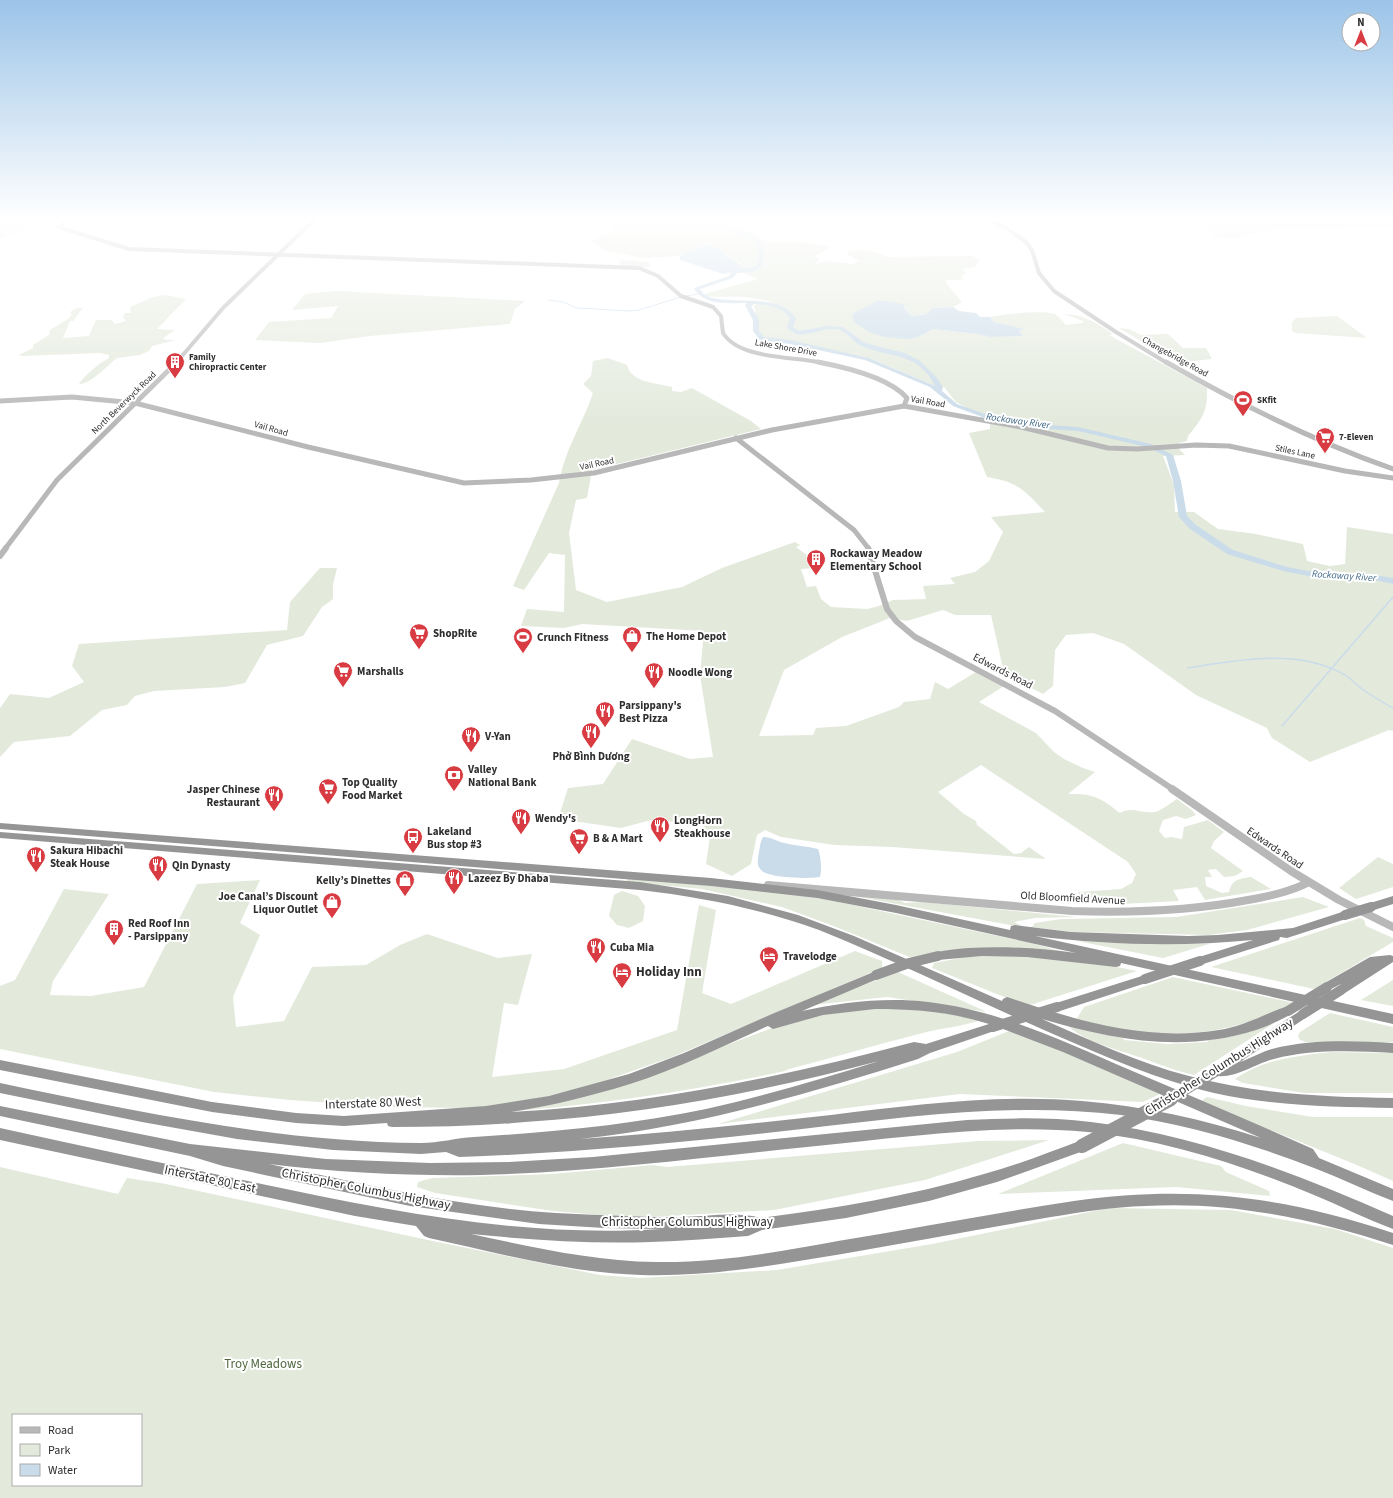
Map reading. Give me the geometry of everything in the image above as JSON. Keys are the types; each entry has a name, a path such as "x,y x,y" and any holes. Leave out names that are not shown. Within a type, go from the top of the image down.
{"highway":[{"path":"0,826 611,879 696,894 782,914 843,936 1141,1066 1211,1087 1278,1099 1321,1102 1393,1102"},
{"path":"0,835 611,879 737,884 837,898 984,928 1393,1019"},
{"path":"0,1088 169,1123 251,1136 373,1147 448,1147 459,1143 541,1138 594,1132 705,1114 815,1086 918,1054 926,1049 993,1027 1393,900"},
{"path":"984,928 992,925 1071,936 1188,940 1218,939 1292,932"},
{"path":"739,1035 776,1017 876,975 909,963 938,956 970,952 1008,951 1074,957 1132,966 1145,964"},
{"path":"980,997 991,996 1048,1017 1098,1030 1165,1039 1202,1038 1234,1032 1262,1024 1288,1011 1374,960 1392,958"},
{"name":"Christopher Columbus Highway","path":"0,1111 190,1150 223,1160 410,1200 469,1209 538,1218 604,1222 680,1223 749,1220 761,1224 831,1215 907,1201 986,1180 1082,1146 1169,1101 1392,958"},
{"path":"739,1035 807,1014 853,1006 909,1005 959,1011 979,1016 1047,1040 1309,1153 1318,1164"},
{"name":"Interstate 80 West","path":"0,1065 212,1107 296,1118 344,1121 486,1111 549,1101 630,1079 739,1035"},
{"path":"1217,1071 1238,1068 1272,1054 1309,1048 1347,1046 1393,1048"},
{"path":"344,1121 494,1121 637,1106 785,1080 914,1047 926,1049"},
{"path":"448,1147 459,1151 559,1148 974,1105 1048,1104 1085,1106 1137,1113 1181,1121 1239,1136 1318,1164 1393,1195"},
{"path":"190,1150 226,1152 300,1162 372,1167 506,1168 648,1159 977,1125 1060,1125 1142,1135 1217,1154 1304,1184 1393,1223"},
{"name":"Interstate 80 East","path":"0,1134 284,1195 421,1222 524,1233 619,1237 730,1232 748,1230 761,1224"},
{"path":"421,1222 430,1232 551,1258 622,1267 669,1269 726,1266 761,1261 1066,1207 1139,1199 1205,1200 1245,1204 1323,1219 1393,1239"}],"street":[{"name":"North Beverwyck Road","path":"0,556 57,480 169,371 215,316 245,287"},
{"name":"Lake Shore Drive","path":"669,287 683,297 708,305 718,311 721,316 721,332 740,346 765,354 814,361 851,371 901,391 906,396 904,406"},
{"name":"Changebridge Road","path":"1051,287 1143,349 1257,410 1337,448 1393,469"},
{"name":"Vail Road","path":"0,400 72,397 135,403 308,447 464,483 580,476 772,430 904,406 1021,427 1100,446 1142,449 1196,445"},
{"name":"Edwards Road","path":"736,438 865,540 870,550 886,606 894,618 908,632 928,645 1010,686 1080,726 1276,861 1309,882"},
{"name":"Stiles Lane","path":"1196,445 1234,447 1340,470 1392,477"},
{"name":"Old Bloomfield Avenue","path":"737,884 786,886 1072,911 1149,912 1241,901 1290,889 1309,882"},
{"path":"1309,882 1340,900 1393,927"}],"green space":[{"path":"730,287 949,287 962,302 953,307 933,308 926,314 912,316 905,309 879,300 918,337 933,329 991,337 1022,336 1018,332 1023,329 994,322 990,317 1004,315 1042,312 1049,313 1055,314 1066,325 1082,323 1083,321 1064,314 1084,317 1113,334 1109,335 1207,388 1206,403 1203,414 1197,425 1188,436 1187,441 1179,443 1179,449 1185,455 1163,456 1174,485 1175,512 1194,512 1218,529 1256,534 1303,544 1307,561 1330,566 1345,564 1347,527 1393,534 1393,731 1389,730 1310,762 1272,738 1267,728 1196,695 1124,644 1093,633 1066,635 1055,650 1053,686 1043,694 1007,675 1002,664 991,615 955,615 943,610 907,621 890,618 842,637 784,670 759,736 813,735 816,728 846,726 899,707 904,702 930,699 935,682 948,689 976,672 1004,686 979,702 1036,733 1054,752 1064,759 1095,772 1068,794 1084,794 1102,800 1120,813 1129,810 1148,812 1158,811 1177,799 1196,815 1186,819 1176,816 1163,820 1159,831 1165,838 1171,837 1182,839 1184,827 1208,820 1224,832 1214,841 1211,848 1243,871 1235,876 1224,877 1216,869 1208,870 1212,877 1205,877 1206,886 1222,893 1229,892 1234,882 1251,877 1271,889 1205,900 1197,887 1173,890 1179,901 1122,904 1081,902 1078,892 1121,889 1132,883 1136,874 1128,862 981,765 938,792 964,814 976,821 977,825 1014,854 1021,853 1029,847 1046,859 893,847 834,845 781,837 765,830 757,835 751,864 732,876 706,864 711,830 704,829 703,824 651,820 621,828 558,819 568,788 603,784 632,739 690,759 713,757 700,675 704,631 582,624 564,628 521,626 527,609 564,612 565,555 549,553 524,590 513,586 559,483 561,471 569,448 593,393 583,384 591,376 593,361 608,358 627,365 630,371 639,379 672,387 672,391 681,392 692,388 751,421 761,429 592,470 587,498 576,500 569,533 576,590 607,602 682,587 722,568 795,542 800,545 796,547 812,559 815,568 801,569 807,587 816,586 821,599 831,607 867,609 893,600 926,599 923,586 955,584 950,578 975,572 989,561 1003,532 991,517 1045,512 1020,488 1006,481 987,477 969,433 990,429 990,420 956,402 944,387 935,386 872,359 791,341 767,339 760,336 754,305 772,301 749,297 714,297 701,295"},
{"path":"337,291 525,301 515,309 510,324 370,336 320,343 255,340 269,322 331,318 338,306 292,310 305,294"},
{"path":"165,295 186,299 157,329 175,330 163,338 166,340 176,340 152,346 149,351 140,355 117,358 94,378 88,381 79,384 92,370 109,358 109,355 100,353 19,355 33,348 33,345 49,335 50,330 68,319 72,314 70,312 77,308 83,308 73,321 70,321 63,338 89,336 96,320 112,320 115,324 126,321 123,317 125,313 131,313 130,307 153,297"},
{"path":"1337,316 1367,338 1296,333 1292,331 1292,322 1296,318"},
{"path":"1119,328 1129,329 1141,335 1168,334 1183,348 1206,348 1212,359 1177,363"},
{"path":"320,568 337,568 333,585 333,599 322,607 303,636 267,645 245,683 225,687 154,691 135,696 127,705 102,710 70,736 14,742 0,757 0,708 10,694 49,698 84,682 72,666 79,644 287,630 290,602"},
{"path":"1378,857 1393,864 1393,887 1356,899 1339,888"},
{"path":"627,878 774,892 829,900 1031,943 1060,951 912,958 782,907 702,889 627,882"},
{"path":"260,880 240,923 260,935 233,997 236,1027 284,1021 312,967 366,965 400,945 427,934 498,958 532,954 518,1005 504,1003 492,1077 564,1069 677,1030 699,905 716,910 702,993 731,1004 855,951 882,961 882,968 672,1057 578,1090 510,1104 468,1108 390,1107 290,1100 214,1092 0,1049 0,986 15,980 64,889 109,894 53,981 50,995 91,996 144,987 197,884"},
{"path":"622,891 638,896 645,906 643,921 629,928 617,925 609,916 614,895"},
{"path":"838,893 896,899 905,903 923,902 1076,917 1035,918 1014,922 1026,928"},
{"path":"1303,897 1329,907 1247,930 1209,935 1072,932 1032,927 1035,923 1061,919 1176,917"},
{"path":"1360,918 1364,920 1366,926 1393,938 1393,942 1314,989 1211,967"},
{"path":"1077,941 1209,944 1163,958"},
{"path":"1012,954 1097,963 1137,971 1027,1006 932,968 934,963 966,957"},
{"path":"898,972 987,1012 887,997 812,1005"},
{"path":"1173,977 1294,1003 1266,1016 1239,1025 1213,1031 1161,1033 1134,1031 1076,1020 1084,1007"},
{"path":"1393,980 1393,1006 1361,1000"},
{"path":"914,1008 982,1020 927,1032 785,1071 715,1085 576,1105 505,1112 647,1075 780,1025 843,1009"},
{"path":"1330,1013 1393,1027 1393,1042 1306,1042 1300,1040 1298,1036 1300,1032"},
{"path":"1276,1022 1194,1075 1098,1044 1083,1037 1069,1027 1123,1038 1124,1040 1168,1044 1208,1042 1207,1040 1230,1037"},
{"path":"1014,1029 1160,1094 1143,1102 960,1094 718,1124 957,1052"},
{"path":"1331,1052 1393,1053 1393,1093 1304,1093 1243,1083 1235,1079 1246,1072 1269,1063 1293,1057"},
{"path":"1207,1097 1246,1106 1313,1117 1393,1117 1393,1181 1201,1101"},
{"path":"1049,1140 925,1180 774,1210 669,1216 611,1216 553,1211 435,1193 417,1187 418,1182 432,1178 552,1174 653,1165 667,1167 979,1141"},
{"path":"1123,1143 1221,1166 1226,1172 1269,1191 1270,1196 1176,1187 998,1194"},
{"name":"Troy Meadows","path":"0,1167 118,1194 127,1178 161,1183 600,1275 640,1278 777,1270 932,1244 1109,1208 1231,1210 1335,1229 1393,1248 1393,1498 0,1498"}],"water":[{"path":"879,300 903,304 905,309 912,316 926,314 933,308 953,307 959,311 976,313 980,317 990,317 994,322 1024,329 1019,331 1023,336 991,337 933,329 918,337 907,339 884,337 869,332 854,322 852,314"},
{"path":"763,837 788,844 818,849 821,863 820,877 798,878 765,873 758,866 760,844"}],"waterway":[{"name":"Rockaway River","path":"700,287 697,288 699,293 705,297 721,301 753,302"},
{"path":"685,296 699,294"},
{"path":"548,300 563,302 577,308 629,311 639,310 681,297"},
{"path":"753,302 770,304 786,310 793,318 790,328 798,333 827,327 837,327 845,330 863,344 895,352 910,358 929,372 937,382 940,390"},
{"name":"Rockaway River","path":"753,302 748,305 757,323 756,331 762,339 790,342 867,359 932,386 955,405 995,420 1047,427 1078,429 1149,445 1169,455 1177,481 1183,517 1193,527 1230,552 1286,569 1319,576 1361,575 1393,581"},
{"path":"1331,669 1393,597"},
{"path":"1188,668 1268,658 1308,661 1331,669"},
{"path":"1282,726 1331,669"},
{"path":"1331,669 1345,675 1366,692 1393,708"}],"place":[{"name":"Family Chiropractic Center","path":"175,379"},
{"name":"SKfit","path":"1243,417"},
{"name":"7-Eleven","path":"1325,454"},
{"name":"Rockaway Meadow Elementary School","path":"816,576"},
{"name":"ShopRite","path":"419,650"},
{"name":"The Home Depot","path":"632,653"},
{"name":"Crunch Fitness","path":"523,654"},
{"name":"Marshalls","path":"343,688"},
{"name":"Noodle Wong","path":"654,689"},
{"name":"Parsippany's Best Pizza","path":"605,728"},
{"name":"Phở Bình Dương","path":"591,749"},
{"name":"V-Yan","path":"471,753"},
{"name":"Valley National Bank","path":"454,792"},
{"name":"Top Quality Food Market","path":"328,805"},
{"name":"Jasper Chinese Restaurant","path":"274,812"},
{"name":"Wendy's","path":"521,835"},
{"name":"LongHorn Steakhouse","path":"660,843"},
{"name":"Lakeland Bus stop #3","path":"413,854"},
{"name":"B & A Mart","path":"579,855"},
{"name":"Sakura Hibachi Steak House","path":"36,873"},
{"name":"Qin Dynasty","path":"158,882"},
{"name":"Lazeez By Dhaba","path":"454,895"},
{"name":"Kelly’s Dinettes","path":"405,897"},
{"name":"Joe Canal’s Discount Liquor Outlet","path":"332,919"},
{"name":"Red Roof Inn - Parsippany","path":"114,946"},
{"name":"Cuba Mia","path":"596,964"},
{"name":"Travelodge","path":"769,973"},
{"name":"Holiday Inn","path":"622,989"}]}
